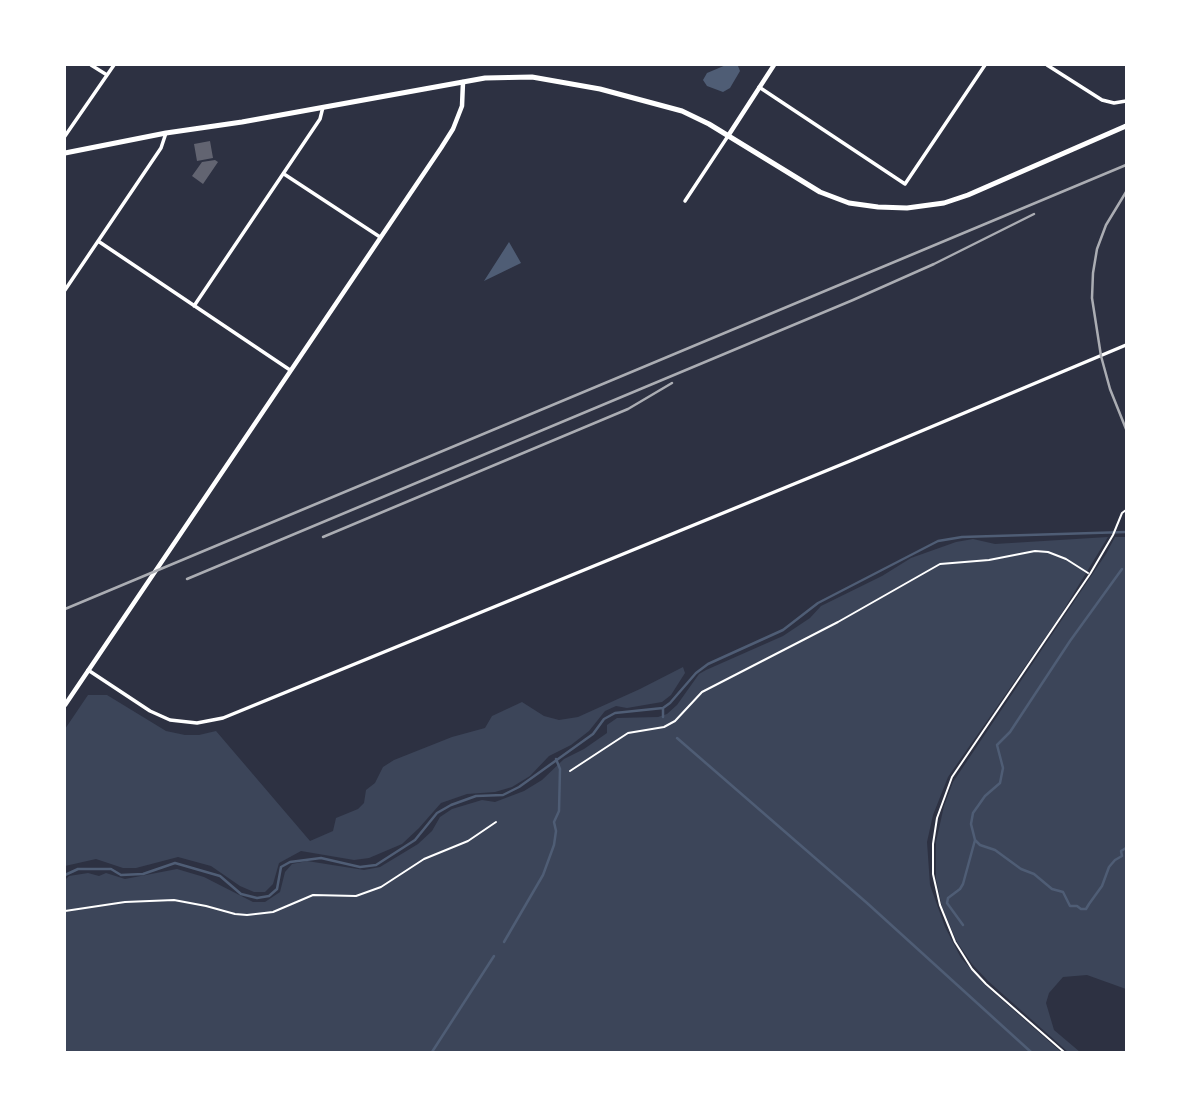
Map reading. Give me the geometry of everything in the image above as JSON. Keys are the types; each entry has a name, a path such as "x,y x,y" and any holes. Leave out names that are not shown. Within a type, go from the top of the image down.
{"highway":[{"path":"65,153 463,82 514,76 600,89 682,111 803,183 835,198 871,206 907,208 944,203 968,195 1126,126"}],"street":[{"path":"91,65 107,75"},
{"path":"65,136 114,65"},
{"path":"685,201 774,65"},
{"path":"760,87 905,184 985,65"},
{"path":"1047,65 1107,102 1126,101"},
{"path":"65,705 453,128 462,106 463,82"},
{"path":"194,306 320,119 323,107"},
{"path":"65,290 160,148 166,133"},
{"path":"284,174 380,237"},
{"path":"98,241 290,370"},
{"path":"88,670 150,711 170,720 197,723 223,718 1126,345"}],"path":[{"path":"1064,1052 972,969 940,905 933,874 933,845 937,818 952,776 1090,573 1126,510"},
{"path":"570,771 628,733 664,727 675,721 702,692 838,622 940,564 989,560 1035,551 1048,552 1066,559 1090,573"},
{"path":"65,911 125,902 174,900 247,915 274,912 313,895 356,896 381,887 424,859 468,841 496,822"}],"shaded area":[{"path":"726,65 738,66 740,71 730,88 723,92 707,86 703,80 707,73"},
{"path":"509,242 521,263 484,281"},
{"path":"1108,537 1058,619 948,777 933,815 927,842 930,885 945,927 961,958 985,985 1061,1052 65,1052 65,880 69,876 88,873 99,876 106,873 125,879 177,869 204,877 253,902 265,902 280,892 285,872 292,864 307,861 364,870 380,867 418,844 432,831 440,817 452,809 482,800 495,802 524,791 542,780 564,759 607,733 607,725 617,718 658,717 667,714 677,705 699,674 783,636 810,618 821,606 882,576 911,558 956,542 973,539 995,544"},
{"path":"1115,537 1126,537 1126,989 1087,975 1063,977 1049,993 1046,1003 1054,1030 1080,1052 1068,1052 988,981 957,942 942,907 936,879 936,842 944,806 953,782"},
{"path":"683,667 685,673 671,695 662,702 627,708 616,706 605,711 589,731 571,745 549,756 530,776 512,787 495,792 467,794 441,803 402,844 369,858 354,860 301,851 279,863 273,884 265,892 254,892 240,886 211,866 178,857 136,868 123,868 96,859 65,866 65,729 88,695 107,695 166,731 199,735 216,731 310,841 333,831 336,818 358,809 364,803 366,790 375,783 383,767 394,760 452,737 485,728 492,716 522,702 544,716 559,720 578,717"}],"building":[{"path":"210,141 213,158 197,161 194,144"},
{"path":"202,162 218,162 203,184 192,176"}],"waterway":[{"path":"65,875 78,869 111,869 121,875 143,874 175,863 220,876 241,894 257,898 269,896 277,889 281,867 290,862 321,858 360,867 376,865 415,840 437,813 476,796 503,795 519,787 593,734 604,719 615,713 663,708 708,664 783,630 818,603 938,541 962,537 1126,532"},
{"path":"1122,569 1010,732 997,745 1003,768 1000,783 985,796 973,813 971,824 975,840 980,845 995,850 1021,869 1034,874 1052,889 1063,892 1070,906 1081,909 1086,909 1102,886 1109,867 1122,856 1121,851 1126,848"},
{"path":"663,708 663,717"},
{"path":"677,738 867,903 1031,1052"},
{"path":"504,942 543,875 554,845 554,822 559,811 560,769 556,759"},
{"path":"963,925 947,903 948,898 963,884 975,840"},
{"path":"432,1052 494,956"}],"railway":[{"path":"65,609 1126,165"},
{"path":"1126,192 1106,225 1097,249 1092,298 1101,356 1110,389 1126,429"},
{"path":"187,579 853,300 934,264 1034,214"},
{"path":"323,537 628,409 672,383"}]}
